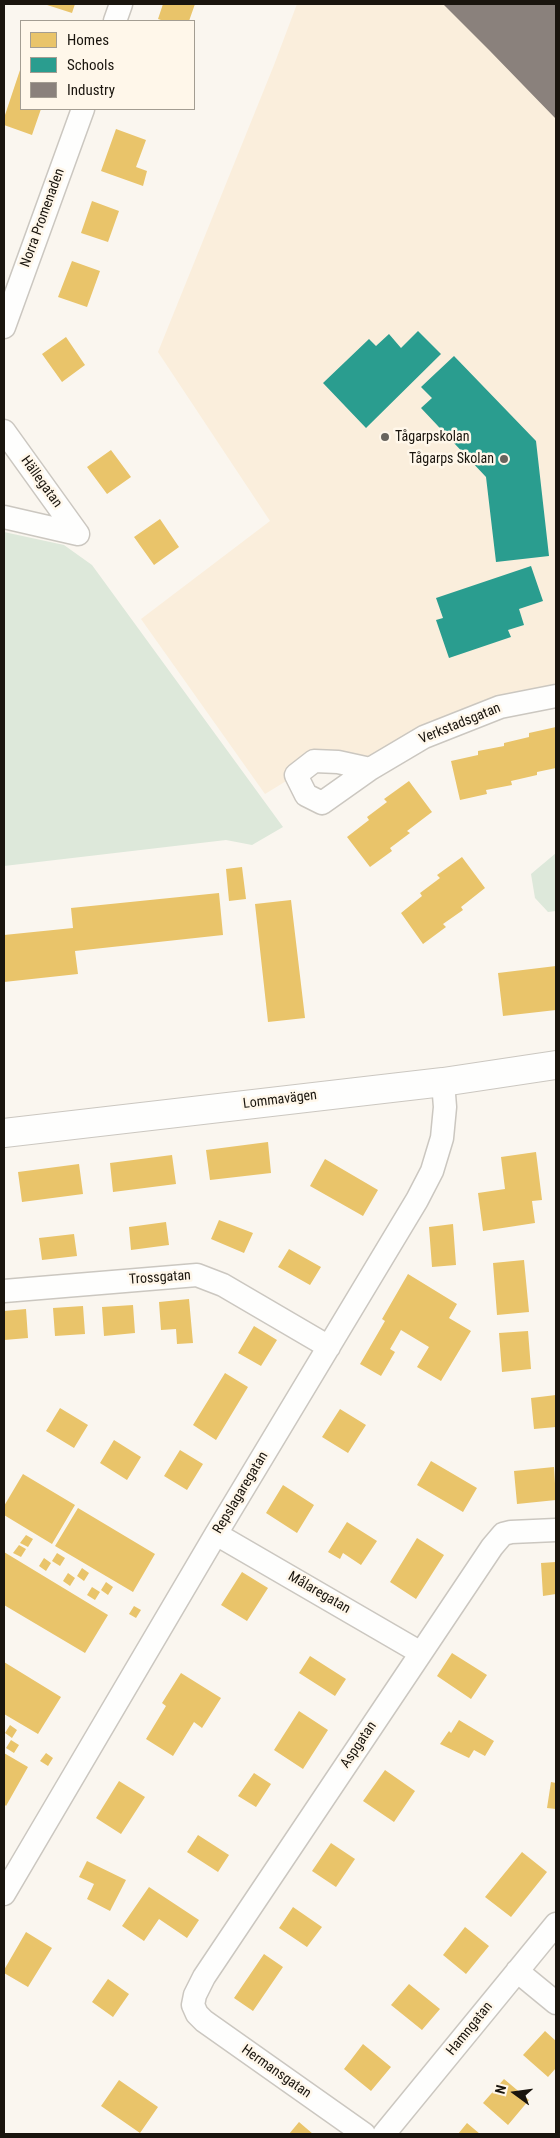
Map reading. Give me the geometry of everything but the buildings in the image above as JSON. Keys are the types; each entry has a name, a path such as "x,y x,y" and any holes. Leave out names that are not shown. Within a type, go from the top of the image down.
{"street":[{"path":"114,20 121,4"},
{"name":"Norra Promenaden","path":"4,326 83,110"},
{"name":"Hällegatan","path":"4,431 78,534 4,517"},
{"name":"Verkstadsgatan","path":"370,769 424,737 460,722 500,707 556,696"},
{"name":"Lommavägen","path":"4,1133 443,1082 556,1065"},
{"name":"Repslagaregatan","path":"4,1894 216,1534 417,1200 432,1171 442,1138 445,1107 443,1082"},
{"name":"Trossgatan","path":"4,1291 197,1275 223,1285 329,1347"},
{"name":"Aspgatan","path":"193,2005 195,1995 204,1977 421,1652 503,1534 520,1531 556,1530"},
{"name":"Målaregatan","path":"216,1534 421,1652"},
{"name":"Hamngatan","path":"384,2134 556,1924"},
{"path":"517,1971 552,1992"},
{"name":"Hermansgatan","path":"193,2005 197,2014 204,2021 364,2134"}],"shaded area":[{"name":"Tågarpskolan","path":"297,4 556,4 556,696 370,769 338,763 296,775 265,794 141,619 270,521 158,352"}],"green space":[{"path":"4,532 64,545 92,565 283,827 252,845 226,840 4,866"},
{"path":"556,853 556,911 548,912 535,898 531,874"}],"place":[{"name":"Tågarpskolan","path":"385,437"},
{"name":"Tågarps Skolan","path":"504,459"}]}
